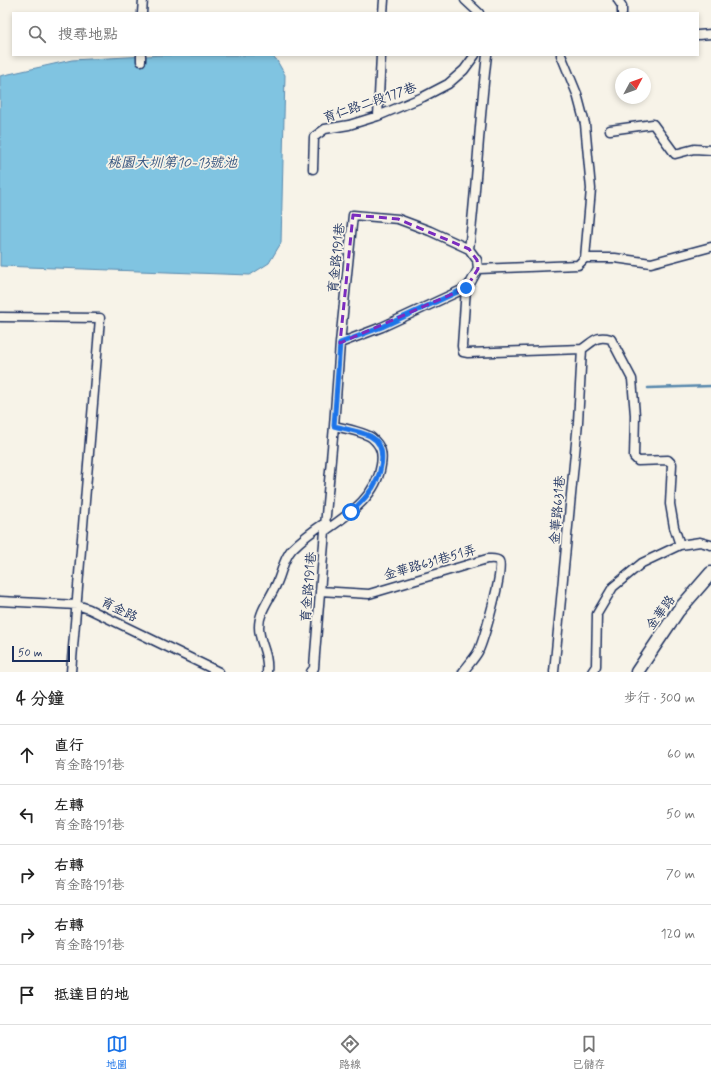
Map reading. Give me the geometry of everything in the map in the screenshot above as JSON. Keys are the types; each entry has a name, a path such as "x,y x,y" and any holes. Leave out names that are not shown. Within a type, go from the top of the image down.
{"street":[{"path":"142,12 143,0"},
{"path":"383,12 384,0"},
{"path":"465,0 478,12"},
{"path":"618,0 622,6 622,12"},
{"path":"699,35 711,34"},
{"path":"378,116 381,56"},
{"name":"育仁路二段177巷","path":"313,170 314,138 325,129 349,125 378,116 423,98 448,84 464,70 474,56"},
{"path":"340,343 382,327 466,288 478,269 477,260 468,249 474,206 480,122 487,56"},
{"path":"478,269 578,265 585,258 590,189 585,124 577,94 562,56"},
{"path":"610,130 653,124 675,154 694,149 711,150"},
{"name":"育金路191巷","path":"311,672 314,668 340,343 353,215 398,219 430,230 468,249"},
{"path":"585,258 616,258 652,263 711,247"},
{"path":"466,288 462,346 463,352 482,353 582,349 597,337 611,339 632,379 636,415 634,457 638,461 668,460 672,464 670,504 674,527 680,545"},
{"path":"0,317 100,318 71,672"},
{"name":"金華路631巷","path":"554,672 578,422 582,349"},
{"path":"325,531 351,512 369,494 380,472 382,460 382,453 379,445 371,436 334,426"},
{"path":"267,672 268,662 259,630 260,618 276,585 284,561 291,550 312,531 326,522"},
{"path":"592,672 596,666 596,614 613,587 642,563 680,545 700,542 711,545"},
{"name":"金華路631巷51弄","path":"320,591 369,594 487,559 497,559 501,565 500,577 485,635 478,652 463,672"},
{"name":"金華路","path":"637,672 678,611 711,573"},
{"name":"育金路","path":"0,601 77,605 89,609 219,672"}],"highlighted area":[{"path":"353,215 398,219 469,249 477,260 478,269 466,288 340,343"}],"water":[{"name":"桃園大圳第10-13號池","path":"146,56 272,56 276,59 285,75 281,243 269,263 250,275 0,266 0,76 72,60"}],"waterway":[{"path":"648,388 711,386"}],"route":[{"path":"351,512 369,494 380,472 382,453 379,445 371,436 334,426 340,343 382,327 466,288"}]}
